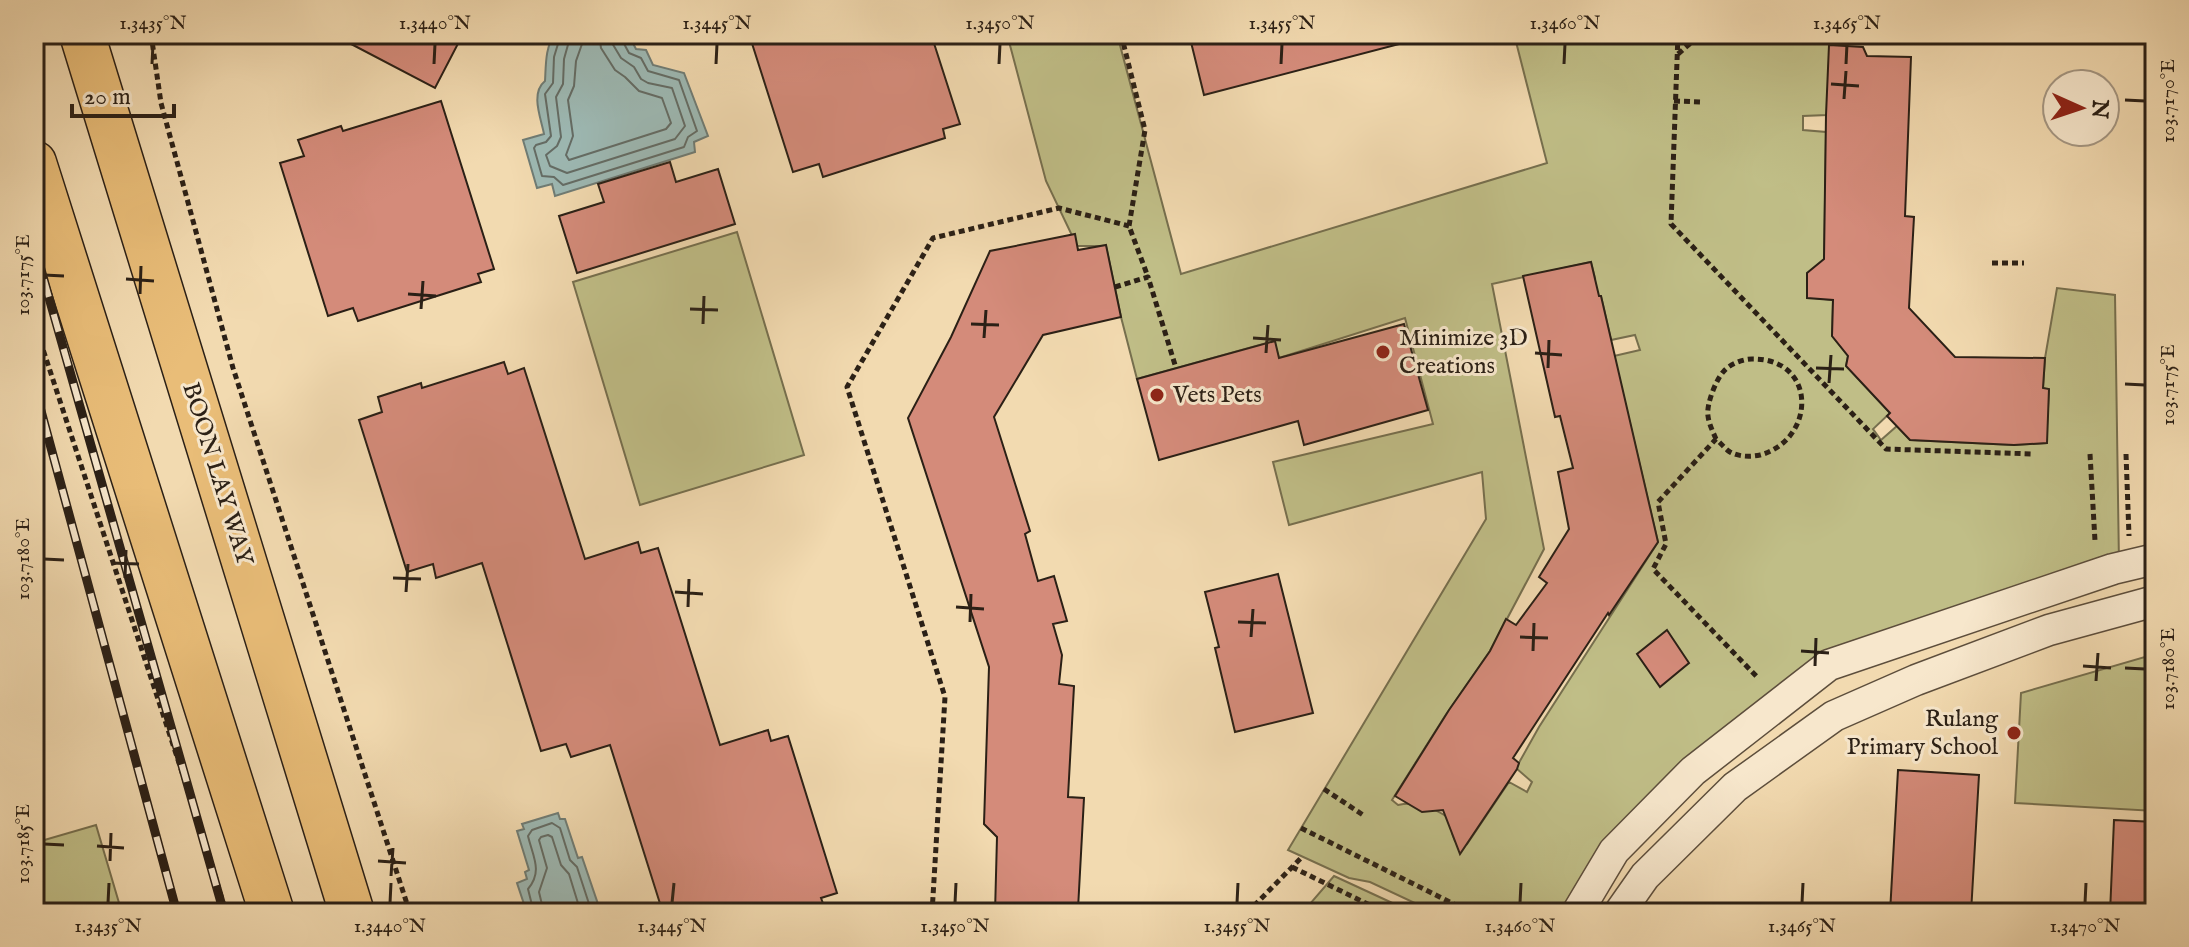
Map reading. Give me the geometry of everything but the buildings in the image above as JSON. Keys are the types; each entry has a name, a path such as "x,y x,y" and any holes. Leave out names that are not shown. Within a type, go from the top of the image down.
{"main road":[{"name":"BOON LAY WAY","path":"83,35 352,913"},
{"path":"34,163 272,913"}],"street":[{"path":"1577,913 1614,851 1693,771 1829,665 2098,574 2143,562"},
{"path":"1619,913 1645,876 1735,787 1834,716 1916,680 2049,630 2155,601"}],"path":[{"path":"151,34 161,103 233,368 410,913"},
{"path":"1121,34 1145,130 1129,226 1176,368"},
{"path":"1678,34 1671,224 1886,449 2033,454"},
{"path":"1677,55 1701,34"},
{"path":"1674,101 1702,102"},
{"path":"932,913 945,697 847,387 933,238 1059,208 1129,226"},
{"path":"1992,263 2024,263"},
{"path":"1115,287 1148,277"},
{"path":"34,322 226,913"},
{"path":"1747,359 1760,359 1783,367 1794,375 1801,388 1799,419 1792,435 1781,446 1756,456 1743,456 1730,452 1716,439 1708,417 1708,405 1724,370 1747,359"},
{"path":"1716,439 1658,502 1666,544 1653,569 1760,680"},
{"path":"2090,454 2098,574"},
{"path":"2126,454 2143,562"},
{"path":"1324,789 1363,815"},
{"path":"1301,828 1472,913"},
{"path":"1247,913 1302,857"},
{"path":"1292,867 1386,913"}],"shaded area":[{"path":"1007,34 1117,34 1181,274 1547,163 1514,34 1830,34 1827,115 1803,116 1803,130 1826,132 1824,269 1814,298 1833,300 1832,336 1848,356 1846,366 1890,413 1873,429 1881,440 1897,426 1910,440 2014,445 2046,443 2049,390 2043,388 2045,358 2057,288 2115,295 2119,564 1829,665 1614,851 1577,913 1436,913 1370,882 1349,878 1288,850 1486,519 1482,472 1289,525 1273,462 1433,424 1405,318 1279,358 1274,341 1137,379 1106,246 1077,246 1046,181","holes":["1591,262 1595,278 1579,283 1584,298 1601,296 1611,340 1635,335 1640,350 1614,356 1658,542 1516,768 1532,782 1527,792 1509,782 1467,844 1455,841 1452,833 1457,823 1443,814 1422,805 1398,805 1392,800 1490,651 1544,549 1492,284"]},
{"path":"737,232 804,455 640,505 573,282"},
{"path":"2155,654 2155,811 2015,803 2021,693"},
{"path":"96,825 122,913 34,913 34,843"},
{"path":"1334,876 1414,913 1282,913 1310,904"}],"water":[{"path":"555,34 628,34 636,49 646,50 653,65 684,73 708,136 694,142 695,152 555,196 552,184 537,188 523,140 544,134 537,99 545,81 548,50"},
{"path":"558,813 560,819 565,819 578,858 582,857 600,910 596,913 527,913 517,883 527,879 525,872 529,870 517,831 524,829 522,824"}],"railway":[{"path":"34,245 224,913"},
{"path":"34,385 177,913"}],"place":[{"name":"Minimize 3D Creations","path":"1383,352"},
{"name":"Vets Pets","path":"1157,395"},
{"name":"Rulang Primary School","path":"2014,733"}]}
